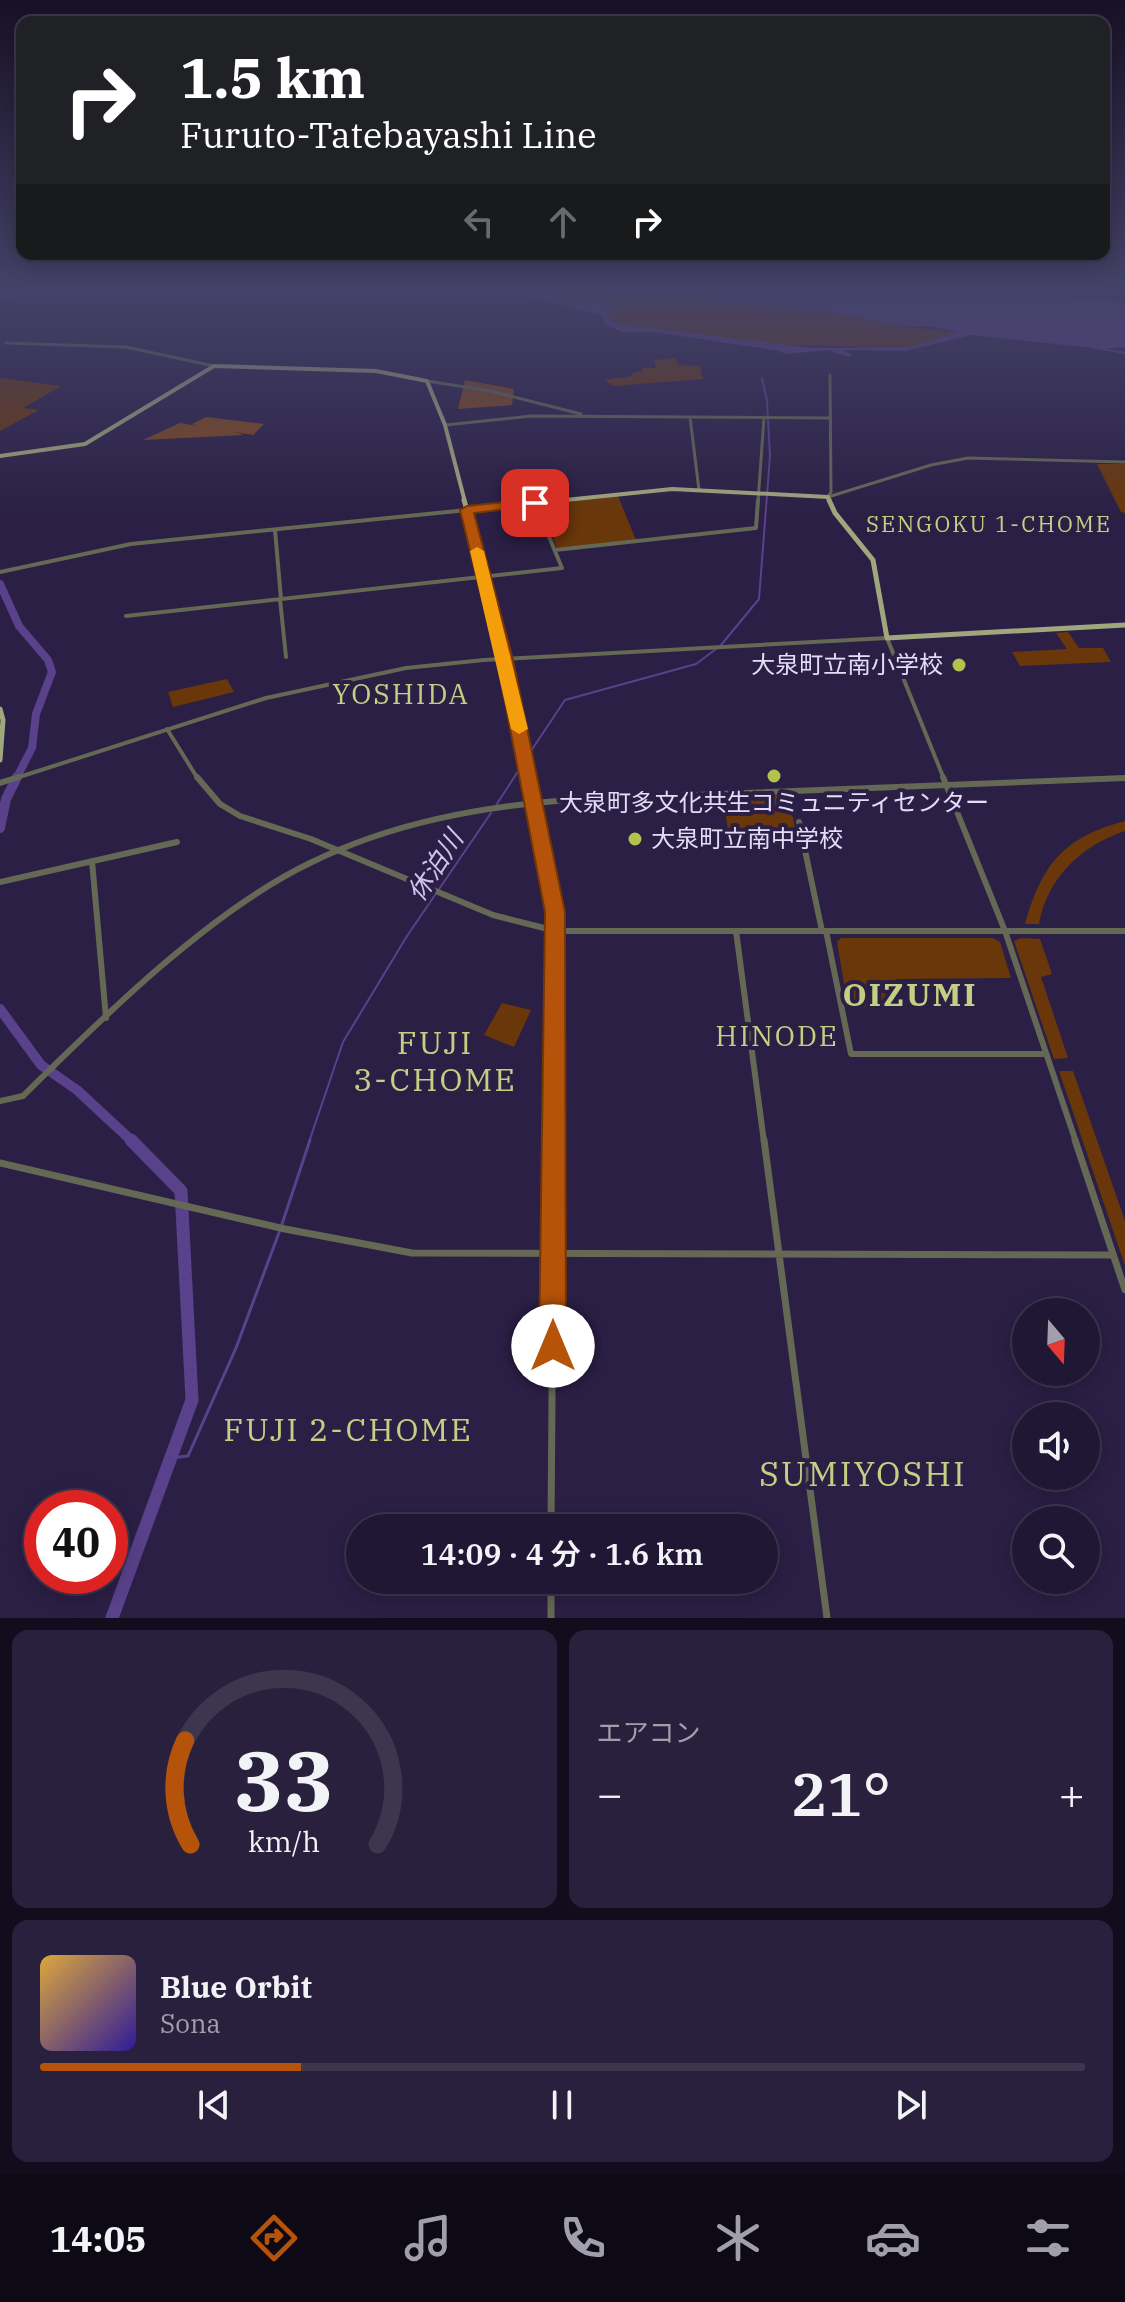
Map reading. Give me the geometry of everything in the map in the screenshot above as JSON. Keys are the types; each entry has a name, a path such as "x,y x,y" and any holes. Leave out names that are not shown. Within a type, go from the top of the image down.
{"main road":[{"path":"0,456 85,444 214,366 376,371 427,381 445,425 467,510 699,490 828,497 835,513 873,560 887,638 1125,625"},
{"path":"0,709 0,760"}],"street":[{"path":"828,497 831,492 830,375"},
{"path":"427,381 504,394 590,416"},
{"path":"445,425 531,416 830,418"},
{"path":"690,417 699,490"},
{"path":"555,550 756,528 765,417"},
{"path":"828,497 858,492 924,467 959,460 1125,462"},
{"path":"126,616 562,568 535,503"},
{"path":"0,572 131,544 467,510 505,660 556,931 551,1514"},
{"path":"275,530 286,657"},
{"path":"0,783 167,729 343,679 424,666 887,638 1005,931 1125,1290"},
{"path":"167,729 222,805 338,849 504,920 556,931 1125,931"},
{"path":"0,1101 23,1096 218,919 271,884 338,849 416,823 534,802 1125,778"},
{"path":"799,822 851,1054 1046,1054"},
{"path":"0,882 177,842"},
{"path":"92,861 106,1018"},
{"path":"736,931 827,1618"},
{"path":"0,1163 281,1228 412,1253 553,1256 1113,1255"},
{"path":"551,1594 551,1618"}],"shaded area":[{"path":"655,366 700,366 703,379 613,386 605,380 632,376 632,373 643,371 642,368 656,368"},
{"path":"0,378 61,386 23,408 39,410 0,431"},
{"path":"465,380 514,389 512,405 458,409"},
{"path":"206,417 264,424 253,435 235,432 244,435 143,440 180,423 197,426 192,424"},
{"path":"1097,464 1125,464 1125,513 1121,512"},
{"path":"618,496 636,540 557,548 540,504"},
{"path":"1068,632 1079,648 1103,648 1111,662 1020,666 1012,652 1067,649 1056,633"},
{"path":"227,679 234,692 173,707 168,692"},
{"path":"786,795 790,799 796,836 729,837 723,797"},
{"path":"1125,821 1125,831 1081,854 1058,878 1043,907 1039,924 1025,924 1039,885 1058,856 1086,835"},
{"path":"841,938 993,938 1000,942 1011,978 896,979 903,1006 848,1007 837,942"},
{"path":"1021,938 1040,939 1052,974 1041,977 1068,1058 1054,1059 1014,941"},
{"path":"502,1003 531,1010 514,1047 484,1035"},
{"path":"1059,1071 1073,1071 1125,1221 1125,1266"}],"waterway":[{"name":"休泊川","path":"721,645 759,599 770,456 767,401 762,378"},
{"path":"0,584 19,626 48,660 52,672 36,714 32,748 16,779"},
{"name":"休泊川","path":"527,757 565,700 696,664 716,649"},
{"name":"休泊川","path":"495,807 524,762"},
{"path":"0,828 6,799 16,779"},
{"name":"休泊川","path":"309,1142 343,1042 407,936 491,813"},
{"path":"0,1009 41,1065 77,1090 133,1142"},
{"name":"休泊川","path":"282,1224 310,1140"},
{"path":"112,1618 192,1400 181,1191 133,1142"},
{"name":"休泊川","path":"170,1458 188,1456 236,1348 280,1230"}],"slow traffic":[{"path":"477,551 519,729"}],"place":[{"name":"大泉町立南小学校","path":"959,665"},
{"name":"大泉町多文化共生コミュニティセンター","path":"774,776"},
{"name":"大泉町立南中学校","path":"635,839"}],"district":[{"name":"SENGOKU 1-CHOME","path":"989,524"},
{"name":"YOSHIDA","path":"401,694"},
{"name":"OIZUMI","path":"910,995"},
{"name":"HINODE","path":"777,1036"},
{"name":"FUJI 3-CHOME","path":"435,1062"},
{"name":"FUJI 2-CHOME","path":"348,1430"},
{"name":"SUMIYOSHI","path":"863,1474"}],"route":[{"path":"535,503 467,510 505,660 555,912 553,1346"}]}
